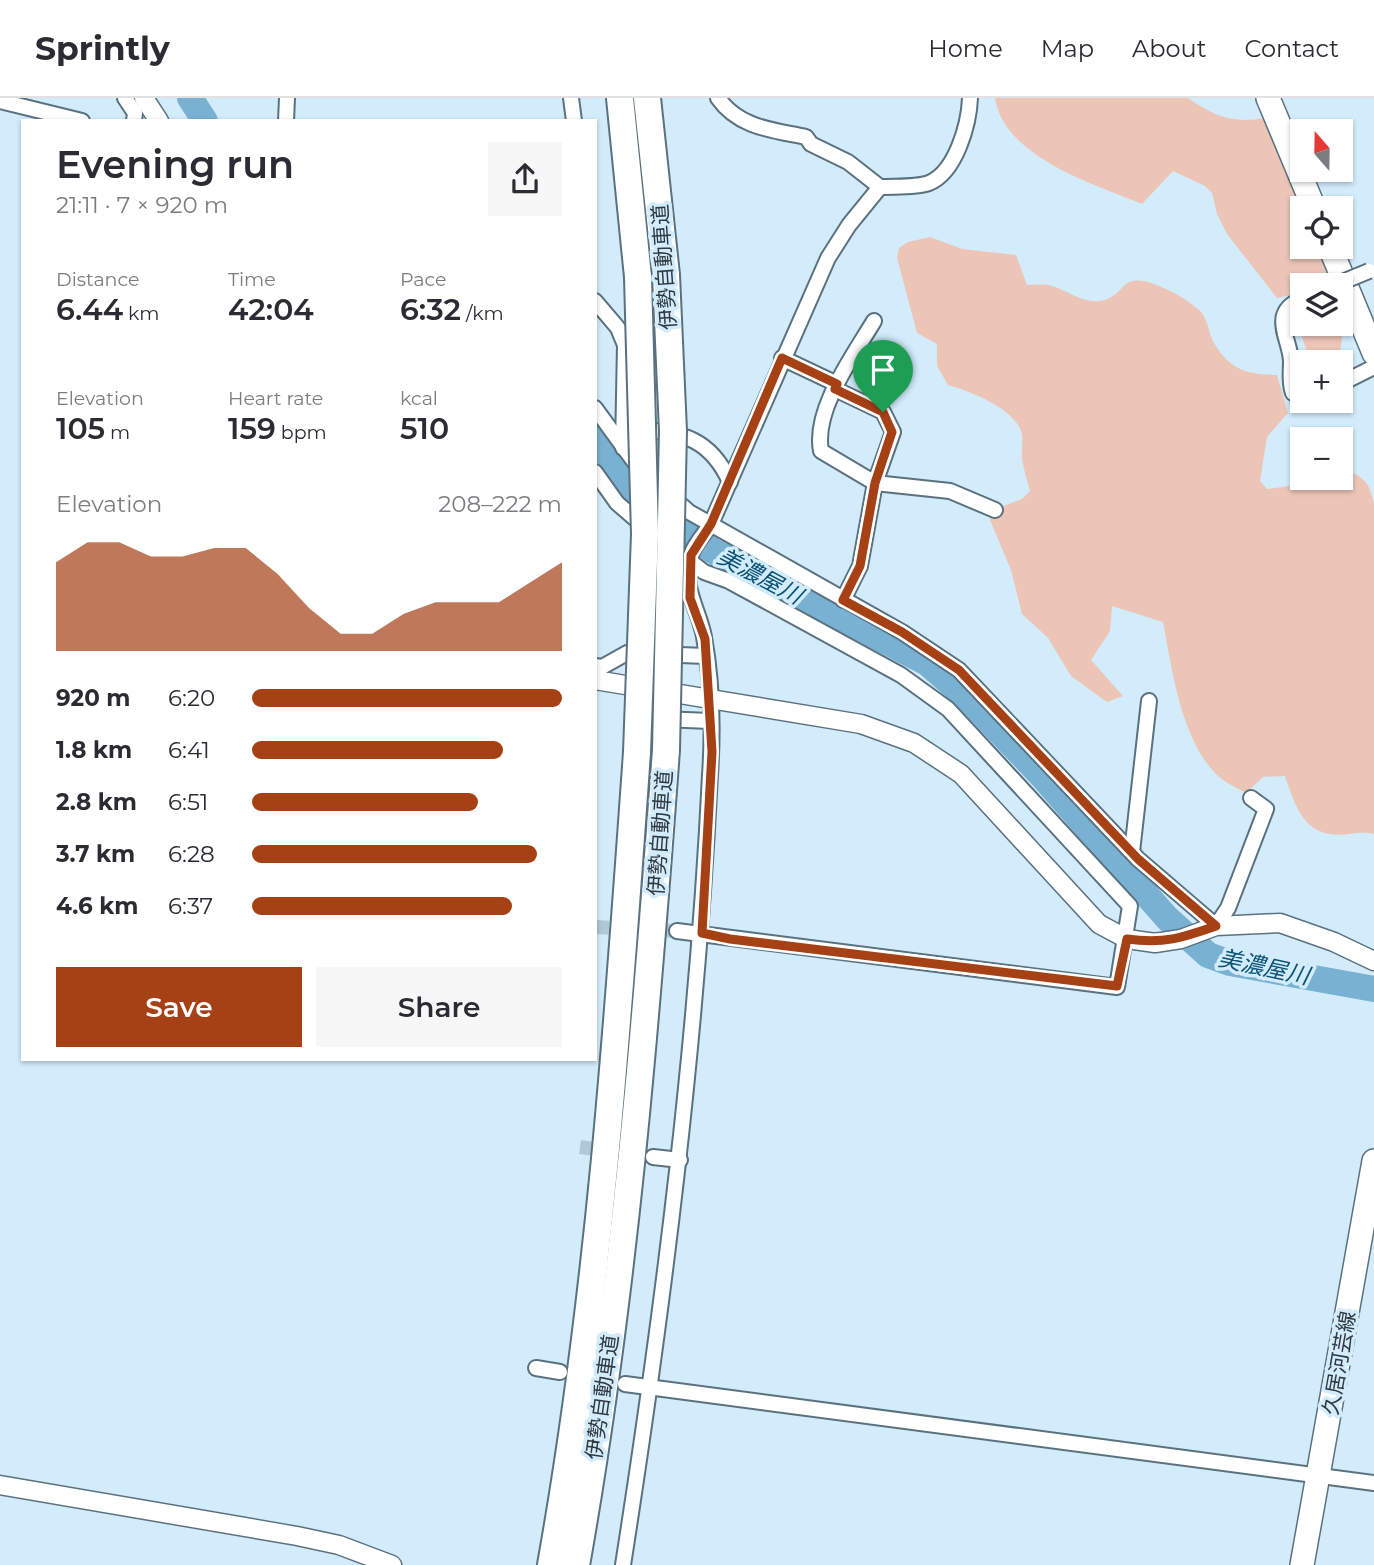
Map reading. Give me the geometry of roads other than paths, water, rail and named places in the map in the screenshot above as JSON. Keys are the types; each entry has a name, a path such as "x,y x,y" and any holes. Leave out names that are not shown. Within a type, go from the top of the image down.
{"highway":[{"name":"伊勢自動車道","path":"549,1565 556,1538 595,1244 619,1010 637,752 645,534 638,277 620,98"},
{"name":"伊勢自動車道","path":"576,1565 603,1399 623,1246 645,1026 666,750 673,431 666,275 647,98"}],"main road":[{"path":"1268,98 1309,196"},
{"path":"1335,259 1374,353"},
{"name":"久居河芸線","path":"1302,1565 1374,1161"}],"street":[{"path":"125,98 135,113 134,119"},
{"path":"144,98 158,119"},
{"path":"286,119 287,98"},
{"path":"571,98 573,119"},
{"path":"718,98 728,112 751,125 806,137 811,144 848,162 880,187 925,184 938,179 966,128 970,98"},
{"path":"0,101 74,119"},
{"path":"623,1565 651,1388 680,1160 702,933 710,721 703,631 690,598 691,559 730,482 828,258 849,225 880,187"},
{"path":"1353,278 1372,270"},
{"path":"597,303 618,328 625,345 623,448"},
{"path":"1290,308 1282,326 1290,353"},
{"path":"874,321 836,386 818,435 821,452 875,483 950,491 995,510"},
{"path":"782,358 883,412 892,432 875,483 860,566 843,600"},
{"path":"1353,377 1374,366"},
{"path":"597,411 623,448 658,488 709,528 902,632 959,670 1132,852 1211,928"},
{"path":"625,429 667,432 696,441 722,463 730,482"},
{"path":"597,474 631,517 691,559 704,572 729,581 901,675 948,709 1130,906 1127,939 1117,986 677,931"},
{"path":"597,666 602,667 627,653 706,656"},
{"path":"597,680 861,724 889,732 939,757 961,774 1099,924 1127,939 1155,943 1181,939 1211,928 1280,923 1334,942 1374,961"},
{"path":"1132,852 1149,701"},
{"path":"622,717 710,721"},
{"path":"1211,928 1228,908 1266,809 1251,798"},
{"path":"653,1157 680,1160"},
{"path":"536,1368 560,1372"},
{"path":"625,1384 1374,1483"},
{"path":"0,1485 298,1536 339,1545 392,1565"}],"waterway":[{"name":"美濃屋川","path":"190,98 204,119"},
{"name":"美濃屋川","path":"597,442 622,480 713,551 927,663 966,697 1040,774 1167,918 1208,955 1230,963 1374,989"}],"tunnel":[{"path":"597,927 677,931"},
{"path":"580,1147 653,1157"}]}
